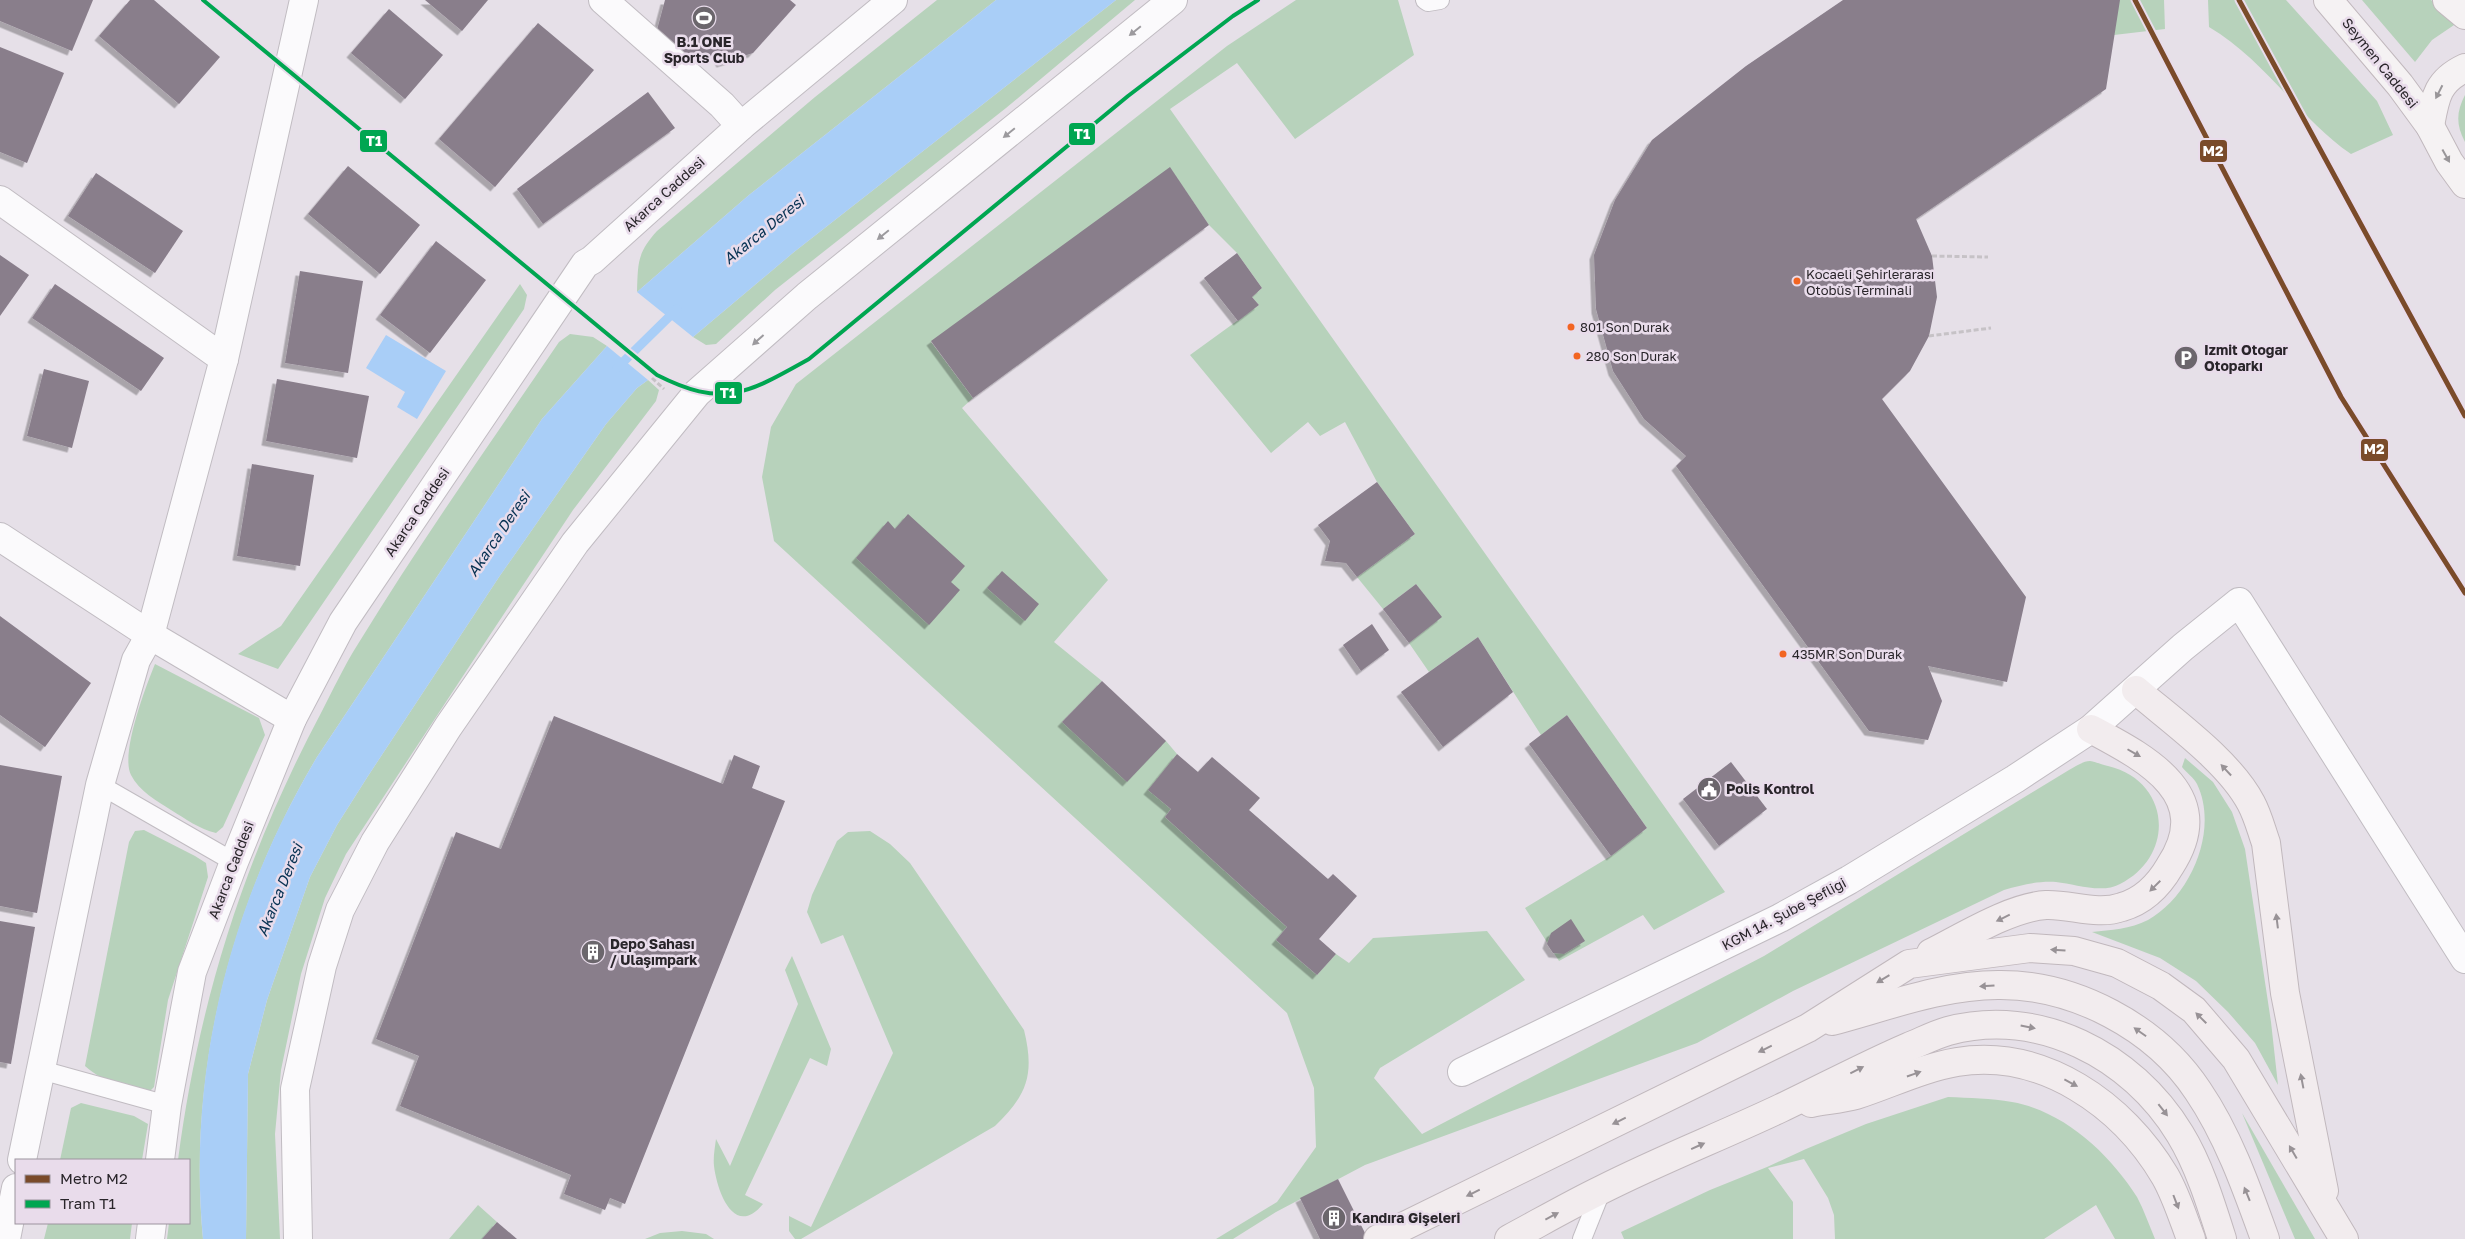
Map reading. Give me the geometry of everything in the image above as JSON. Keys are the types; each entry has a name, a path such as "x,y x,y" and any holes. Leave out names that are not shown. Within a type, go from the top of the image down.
{"highway":[{"path":"2136,690 2224,767 2247,796 2258,819 2266,843 2269,861 2285,993 2329,1215"},
{"path":"1378,1239 1808,1028 1909,964 2019,910 2047,905 2104,911 2122,908 2145,895 2164,876 2179,851 2183,838 2184,819 2177,791 2152,765 2091,729"},
{"path":"1909,964 2030,948 2058,949 2103,958 2161,986 2194,1010 2236,1059 2344,1239"},
{"path":"1808,1028 1925,996 1977,986 1998,985 2035,988 2056,992 2092,1005 2127,1024 2160,1048 2197,1089 2224,1137 2265,1239"},
{"path":"1508,1239 1602,1189 1782,1108 1864,1066 1946,1031 1999,1023 2046,1031 2080,1043 2111,1061 2137,1081 2158,1104 2181,1136 2195,1164 2222,1239"},
{"path":"1782,1108 1854,1095 1932,1068 1966,1061 2010,1063 2037,1069 2068,1081 2096,1098 2136,1135 2166,1177 2191,1239"}],"main road":[{"name":"Seymen Caddesi","path":"2328,0 2378,58 2430,126 2449,162 2465,184"},
{"path":"2447,0 2465,15"},
{"name":"Seymen Caddesi","path":"2430,126 2439,90 2452,74 2465,68"}],"street":[{"path":"22,1159 100,785 136,660 150,635 224,359 304,0"},
{"path":"603,0 722,105 741,126"},
{"name":"Akarca Caddesi","path":"160,1159 167,1105 192,972 292,719 343,622 585,264 592,260 741,126 893,0"},
{"path":"298,1239 295,1089 322,966 340,910 374,842 453,718 575,543 692,399 807,296 1173,0"},
{"path":"0,200 224,359"},
{"path":"0,537 150,635 292,719"},
{"name":"KGM 14. Şube Şefliği","path":"1462,1072 1812,901 2015,779 2091,729 2238,602 2465,959"},
{"path":"6,1239 15,1193"},
{"path":"150,1239 152,1224"}],"lane":[{"path":"1425,0 1428,2 1440,0"},
{"path":"100,785 234,862"},
{"path":"41,1070 167,1105"},
{"path":"1582,1239 1602,1189"}],"path":[{"path":"1932,256 1988,258"},
{"path":"1929,336 1991,328"}],"green space":[{"path":"937,0 996,0 749,195 637,292 642,252 657,231 815,97"},
{"path":"1116,0 1135,0 1006,108 775,290 716,344 706,345 693,337 794,252"},
{"path":"1296,0 1398,0 1414,55 1295,139 1237,63 1170,109 1725,892 1654,930 1643,915 1559,961 1525,908 1611,856 1647,828 1567,715 1541,735 1478,637 1429,672 1409,643 1441,617 1416,584 1383,609 1357,577 1415,534 1377,482 1345,422 1320,436 1308,422 1271,453 1190,355 1259,305 1252,297 1262,288 1237,253 1209,225 1170,168 931,342 973,398 962,408 1108,580 1054,642 1102,681 1062,722 1166,741 1177,754 1149,790 1171,809 1165,817 1287,927 1276,940 1317,975 1336,954 1349,963 1373,938 1487,931 1525,980 1380,1068 1374,1078 1422,1134 1764,956 2082,763 2092,761 2129,774 2144,787 2154,803 2159,820 2157,838 2151,856 2138,872 2120,884 2105,888 2088,888 2056,882 2042,882 2004,890 1793,991 1697,1043 1365,1165 1276,1212 1233,1239 1216,1239 1277,1202 1316,1147 1314,1088 1287,1013 774,541 762,477 771,427 796,384 1227,46"},
{"path":"2119,0 2164,0 2165,29 2114,35"},
{"path":"2208,0 2286,0 2377,101 2393,135 2351,154 2332,140 2247,55 2209,27"},
{"path":"2362,0 2431,0 2457,23 2432,40 2415,62"},
{"path":"2465,95 2465,142 2458,118"},
{"path":"520,284 527,295 524,309 278,669 238,654 281,626"},
{"path":"570,334 593,337 607,346 542,419 317,757 287,812 261,870 239,929 222,989 209,1051 202,1113 200,1176 203,1239 167,1239 169,1224 190,1224 190,1159 178,1159 187,1101 212,986 248,875 270,821 294,767 358,644 406,567 559,342"},
{"path":"648,380 659,390 656,401 573,510 346,854 325,898 301,974 281,1070 275,1134 280,1239 246,1239 248,1074 267,1000 310,877 337,825 499,577 606,424 637,388"},
{"path":"155,664 259,718 265,735 223,827 216,833 193,823 154,799 143,791 131,775 129,752 131,736"},
{"path":"2185,758 2213,782 2232,812 2245,849 2271,1022 2278,1085 2255,1043 2228,1012 2196,981 2160,958 2092,932 2127,927 2148,920 2177,895 2188,879 2203,841 2205,821 2203,802 2197,784 2182,767"},
{"path":"144,830 206,863 208,877 168,1000 154,1087 148,1093 100,1077 85,1066 129,842 135,831"},
{"path":"870,831 890,844 910,863 1024,1030 1029,1060 1026,1083 1015,1104 995,1126 801,1239 795,1239 789,1231 789,1216 811,1227 893,1053 843,935 821,944 807,912 812,895 837,841 848,832"},
{"path":"792,956 831,1049 827,1066 810,1058 745,1195 763,1204 753,1213 744,1216 736,1214 729,1208 719,1187 714,1163 716,1139 730,1166 798,1004 785,970"},
{"path":"1948,1097 2012,1102 2031,1107 2067,1125 2099,1150 2126,1181 2140,1202 2155,1239 2115,1239 2096,1205 2044,1239 1835,1239 1834,1215 1828,1198 1804,1159 1768,1168 1793,1202 1793,1239 1624,1239 1621,1232 1710,1190 1866,1124"},
{"path":"81,1103 134,1116 148,1124 142,1159 60,1159 71,1108"},
{"path":"2242,1113 2315,1239 2295,1239"},
{"path":"478,1205 497,1222 482,1239 449,1239"},
{"path":"48,1224 132,1224 130,1239 44,1239"},
{"path":"682,1231 706,1234 714,1239 645,1239 660,1233"}],"water":[{"path":"996,0 1116,0 794,252 693,337 637,292 749,195"},
{"path":"386,335 446,371 417,419 397,407 405,392 366,368"},
{"path":"607,346 648,380 637,388 606,424 499,577 337,825 310,877 267,1000 248,1074 246,1239 203,1239 200,1176 202,1113 209,1051 221,989 238,929 260,870 286,813 317,757 542,419"}],"building":[{"path":"0,0 93,0 72,51 0,21"},
{"path":"130,0 154,0 220,57 179,104 99,36"},
{"path":"425,0 488,0 462,31"},
{"path":"665,0 790,0 796,5 753,53 721,63 717,55 696,63 657,30"},
{"path":"1843,0 2120,0 2106,89 1916,219 1932,256 1937,297 1929,336 1910,371 1882,399 2026,597 2007,682 1928,666 1942,701 1928,740 1869,731 1676,466 1686,456 1644,419 1613,371 1596,309 1594,255 1615,200 1652,140 1746,66"},
{"path":"389,9 443,55 405,99 351,53"},
{"path":"538,23 594,70 495,187 439,139"},
{"path":"0,47 64,73 27,163 0,152"},
{"path":"648,92 675,128 543,224 517,189"},
{"path":"348,166 420,225 380,274 308,214"},
{"path":"1170,167 1209,225 973,398 931,341"},
{"path":"96,173 183,231 155,273 68,216"},
{"path":"436,241 486,280 430,353 380,315"},
{"path":"1237,253 1262,288 1252,297 1259,305 1238,321 1204,278"},
{"path":"0,255 29,275 0,316"},
{"path":"300,271 363,281 348,373 285,363"},
{"path":"55,284 164,358 141,391 32,318"},
{"path":"44,369 89,381 72,448 27,436"},
{"path":"277,379 369,396 357,458 266,441"},
{"path":"252,464 314,475 300,566 237,556"},
{"path":"1377,482 1415,534 1357,577 1346,563 1325,561 1330,541 1318,525"},
{"path":"908,514 965,566 951,582 960,590 929,625 856,558 888,521 895,529"},
{"path":"1002,571 1039,604 1025,621 987,588"},
{"path":"1416,584 1442,617 1409,643 1383,609"},
{"path":"0,616 91,683 45,747 0,715"},
{"path":"1372,624 1389,650 1361,671 1343,645"},
{"path":"1478,637 1513,692 1443,747 1401,692"},
{"path":"1102,681 1166,741 1127,782 1062,722"},
{"path":"1567,715 1647,828 1611,856 1529,744"},
{"name":"Depo Sahası / Ulaşımpark","path":"554,716 723,784 734,755 760,766 752,788 785,801 625,1204 610,1198 605,1210 564,1194 571,1175 400,1106 419,1056 376,1039 456,832 501,849"},
{"path":"1177,754 1198,772 1212,757 1260,798 1249,810 1328,879 1333,874 1357,896 1319,939 1336,954 1317,975 1276,940 1287,927 1165,817 1171,809 1148,790"},
{"path":"1731,762 1767,809 1719,846 1683,799"},
{"path":"0,765 62,776 37,913 0,906"},
{"path":"1571,919 1585,941 1564,954 1553,953 1547,944 1551,933"},
{"path":"0,921 35,927 11,1064 0,1062"},
{"name":"Kandıra Gişeleri","path":"1338,1179 1368,1239 1320,1239 1300,1198"},
{"path":"497,1222 517,1239 482,1239"}],"waterway":[{"name":"Akarca Deresi","path":"617,368 677,309"}],"metro line":[{"name":"M2","path":"2135,0 2341,397 2465,593"},
{"name":"M2","path":"2239,0 2465,416"}],"tram line":[{"name":"T1","path":"203,0 657,375 700,392 718,394 752,388 809,359 1128,96 1233,16 1258,0"}],"place":[{"name":"B.1 ONE Sports Club","path":"704,18"},
{"name":"Kocaeli Şehirlerarası Otobüs Terminali","path":"1797,281"},
{"name":"801 Son Durak","path":"1571,327"},
{"name":"280 Son Durak","path":"1577,356"},
{"name":"Izmit Otogar Otoparkı","path":"2186,358"},
{"name":"435MR Son Durak","path":"1783,654"},
{"name":"Polis Kontrol","path":"1709,789"},
{"name":"Depo Sahası / Ulaşımpark","path":"593,952"},
{"name":"Kandıra Gişeleri","path":"1334,1218"}]}
